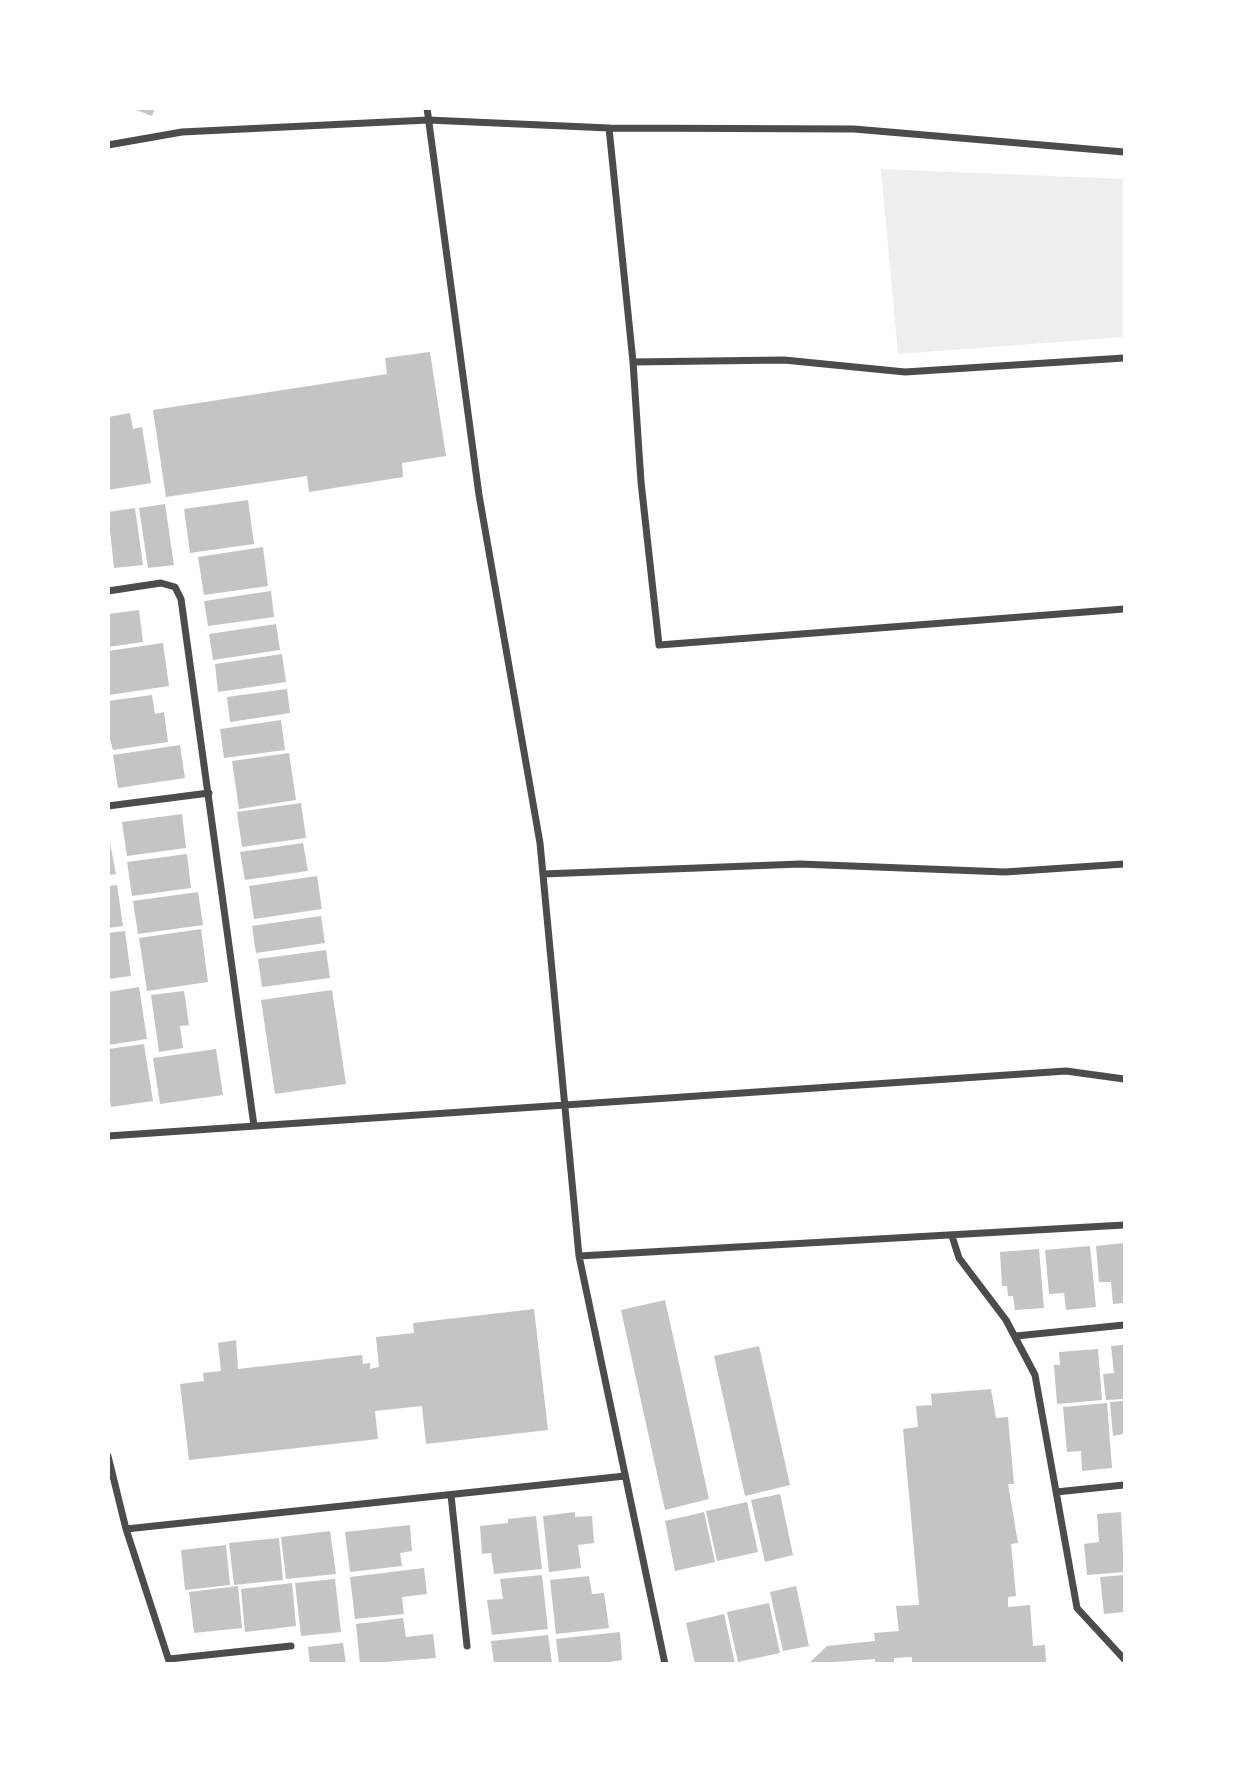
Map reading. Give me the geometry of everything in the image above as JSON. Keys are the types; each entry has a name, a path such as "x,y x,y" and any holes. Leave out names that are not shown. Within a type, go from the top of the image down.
{"street":[{"path":"427,108 480,495 540,844 579,1256 665,1664"},
{"path":"108,145 182,132 428,120 609,128 853,129 1125,152"},
{"path":"609,128 633,362 641,482 659,645 1125,609"},
{"path":"633,362 783,360 905,372 1125,358"},
{"path":"108,591 161,583 175,587 181,599 254,1126"},
{"path":"108,807 209,793"},
{"path":"543,874 800,864 1005,872 1125,863"},
{"path":"108,1136 1066,1071 1125,1079"},
{"path":"579,1256 1125,1225"},
{"path":"952,1236 959,1258 1006,1320 1035,1375 1077,1608 1125,1659"},
{"path":"1016,1336 1125,1325"},
{"path":"108,1456 126,1529 170,1661 291,1646"},
{"path":"126,1529 625,1476"},
{"path":"1056,1492 1125,1485"},
{"path":"451,1494 467,1646"}],"shaded area":[{"path":"881,169 1124,179 1124,337 898,354"}],"building":[{"path":"131,108 155,108 152,116"},
{"path":"430,352 446,456 402,463 403,477 309,492 307,476 166,497 153,410 387,374 385,358"},
{"path":"130,413 133,429 142,427 151,483 108,490 108,417"},
{"path":"248,500 254,544 190,553 184,509"},
{"path":"165,504 174,565 148,568 139,508"},
{"path":"135,508 143,565 114,568 108,512"},
{"path":"263,547 268,586 204,595 198,557"},
{"path":"271,591 274,617 208,626 204,601"},
{"path":"139,610 143,642 108,647 108,614"},
{"path":"276,624 280,650 213,660 209,634"},
{"path":"163,643 169,686 109,695 108,651"},
{"path":"282,654 286,682 218,692 215,664"},
{"path":"287,689 290,713 230,722 227,697"},
{"path":"152,695 155,714 164,712 168,742 113,750 108,732 108,701"},
{"path":"281,720 285,750 224,758 220,729"},
{"path":"180,745 185,778 118,788 113,755"},
{"path":"289,753 296,800 239,809 232,761"},
{"path":"301,803 306,838 242,847 237,812"},
{"path":"182,814 186,848 127,856 122,822"},
{"path":"108,833 116,874 108,875"},
{"path":"303,843 308,871 245,880 240,852"},
{"path":"187,854 191,888 132,896 127,862"},
{"path":"317,876 322,909 254,919 249,886"},
{"path":"117,885 123,926 108,928 108,886"},
{"path":"198,892 203,925 138,934 133,901"},
{"path":"321,916 325,943 256,953 252,926"},
{"path":"201,929 208,982 147,991 139,938"},
{"path":"125,931 131,976 108,979 108,933"},
{"path":"326,950 330,978 262,987 258,959"},
{"path":"139,987 147,1039 108,1045 108,992"},
{"path":"332,990 346,1084 275,1094 261,1000"},
{"path":"184,991 189,1025 180,1026 183,1048 159,1052 151,995"},
{"path":"144,1044 153,1101 111,1107 108,1091 108,1049"},
{"path":"216,1049 223,1095 160,1104 153,1058"},
{"path":"1124,1243 1124,1303 1113,1304 1111,1282 1099,1282 1096,1246"},
{"path":"1090,1246 1096,1307 1066,1310 1064,1293 1049,1294 1045,1250"},
{"path":"1039,1249 1044,1308 1015,1310 1013,1296 1008,1296 1007,1286 1002,1286 1000,1252"},
{"path":"665,1300 709,1499 665,1510 621,1310"},
{"path":"534,1309 548,1430 426,1444 422,1406 375,1411 378,1439 189,1460 180,1384 204,1381 203,1373 221,1371 218,1343 236,1340 238,1369 362,1355 363,1364 370,1363 370,1369 379,1367 376,1337 414,1333 413,1323"},
{"path":"1124,1345 1124,1399 1106,1400 1103,1374 1114,1373 1111,1346"},
{"path":"759,1346 790,1485 745,1496 714,1356"},
{"path":"1098,1349 1102,1400 1057,1404 1054,1365 1060,1365 1059,1352"},
{"path":"991,1389 996,1418 1008,1417 1014,1484 1008,1484 1018,1543 1011,1544 1016,1596 1008,1597 1008,1607 1030,1605 1033,1646 1045,1645 1046,1664 912,1664 912,1657 894,1658 894,1664 875,1664 875,1659 808,1664 827,1646 875,1641 874,1633 899,1631 896,1606 919,1605 903,1429 918,1427 916,1406 932,1405 931,1394"},
{"path":"1124,1401 1124,1434 1113,1436 1110,1402"},
{"path":"1107,1403 1112,1468 1082,1471 1081,1451 1067,1452 1063,1407"},
{"path":"780,1494 793,1555 765,1562 751,1500"},
{"path":"747,1502 758,1552 717,1561 706,1511"},
{"path":"575,1512 575,1517 592,1516 594,1543 578,1545 581,1568 549,1572 543,1516"},
{"path":"704,1512 715,1562 675,1571 665,1521"},
{"path":"1121,1512 1124,1572 1087,1575 1084,1544 1099,1542 1097,1514"},
{"path":"536,1516 542,1569 494,1574 491,1553 482,1554 480,1526"},
{"path":"410,1525 412,1551 400,1553 402,1566 350,1572 345,1532"},
{"path":"330,1531 336,1574 286,1579 281,1537"},
{"path":"279,1538 283,1580 234,1585 229,1543"},
{"path":"226,1545 230,1585 185,1590 181,1550"},
{"path":"424,1568 427,1594 402,1597 404,1614 355,1619 350,1577"},
{"path":"542,1575 548,1629 492,1635 487,1600 503,1599 500,1579"},
{"path":"1124,1575 1124,1612 1104,1614 1100,1577"},
{"path":"589,1576 592,1594 604,1593 609,1628 556,1634 550,1580"},
{"path":"335,1579 341,1632 301,1636 295,1583"},
{"path":"292,1583 296,1626 245,1632 241,1589"},
{"path":"238,1586 242,1628 194,1633 189,1592"},
{"path":"796,1586 809,1646 783,1651 770,1592"},
{"path":"769,1603 780,1653 738,1662 727,1612"},
{"path":"724,1614 735,1664 695,1664 686,1623"},
{"path":"403,1618 406,1637 433,1634 436,1658 360,1664 356,1624"},
{"path":"620,1632 622,1660 598,1664 559,1664 556,1639"},
{"path":"548,1635 552,1664 494,1664 491,1641"},
{"path":"343,1643 346,1664 310,1664 308,1647"}]}
